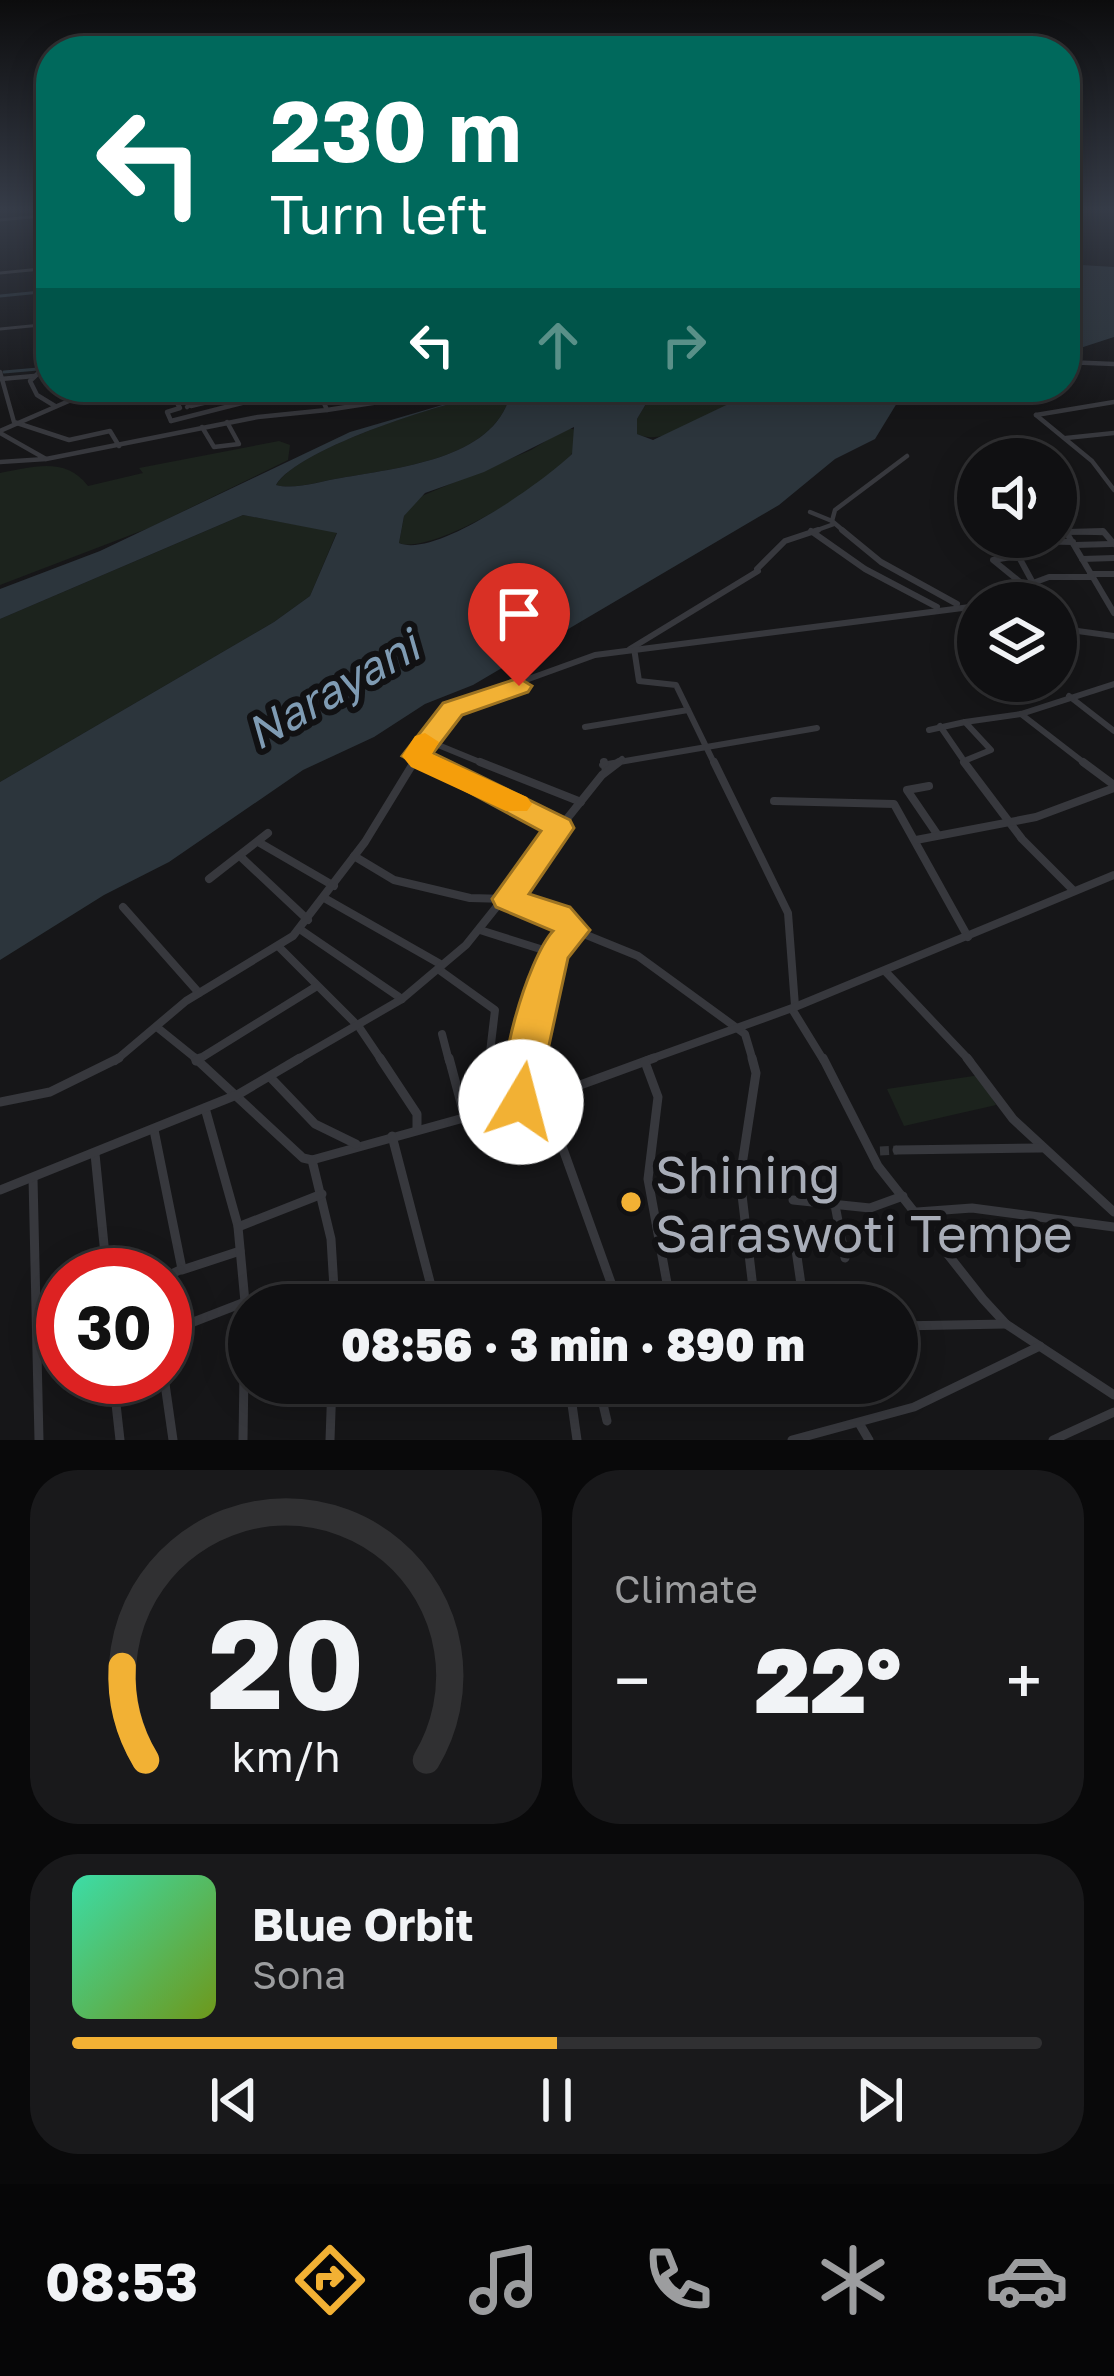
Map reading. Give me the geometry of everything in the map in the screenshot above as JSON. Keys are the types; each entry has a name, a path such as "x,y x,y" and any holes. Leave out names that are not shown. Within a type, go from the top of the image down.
{"street":[{"path":"1,339 1,329 36,326"},
{"path":"1080,362 1114,364"},
{"path":"1102,363 1114,375"},
{"path":"36,393 31,384 34,376 1,376 16,423 69,440 108,430 119,446"},
{"path":"48,402 55,406"},
{"path":"0,432 65,402"},
{"path":"176,402 180,408"},
{"path":"189,402 191,406"},
{"path":"176,433 167,412 208,402"},
{"path":"171,421 255,402"},
{"path":"283,402 289,413"},
{"path":"324,402 327,410"},
{"path":"0,462 46,459 230,422 379,402"},
{"path":"1114,402 1036,416 1066,438 1114,433"},
{"path":"202,428 214,447 239,444 228,410"},
{"path":"0,432 46,459"},
{"path":"1077,448 1110,480 1114,490"},
{"path":"833,523 836,510 908,456"},
{"path":"811,512 833,523 880,562 957,604"},
{"path":"632,649 641,638 688,618 756,572 785,542 833,523"},
{"path":"811,531 866,569 941,608"},
{"path":"1077,532 1102,531 1112,544"},
{"path":"1077,543 1112,544"},
{"path":"1077,549 1114,613"},
{"path":"1006,558 993,560 1026,582"},
{"path":"1082,559 1114,558"},
{"path":"1035,582 1114,574"},
{"path":"0,1102 82,1081 199,993 299,929 326,899 444,715 462,703 535,681 595,655 957,606"},
{"path":"1077,631 1114,635"},
{"path":"632,649 639,681 674,681 708,745 788,913 793,1008 903,1196 1006,1324 1114,1395"},
{"path":"1077,694 1114,684"},
{"path":"929,730 1021,714 1053,702"},
{"path":"1077,702 1114,731"},
{"path":"585,727 688,710"},
{"path":"1021,714 1114,787"},
{"path":"962,758 991,751 965,722"},
{"path":"940,726 1008,822 1074,891"},
{"path":"0,1190 239,1094 402,999 508,899 606,770 622,759 818,728"},
{"path":"426,740 580,802"},
{"path":"416,756 559,828"},
{"path":"929,786 907,790 938,835"},
{"path":"916,840 1008,822 1114,787"},
{"path":"774,801 889,802 916,840 968,937"},
{"path":"209,879 242,858 268,833"},
{"path":"260,843 334,886"},
{"path":"354,856 394,880 470,898 508,899 558,916 574,930 638,956 739,1028 751,1046 756,1073 740,1178 752,1284"},
{"path":"242,858 308,920"},
{"path":"158,1028 239,1094 303,1158 312,1160 544,1096 645,1062 793,1008 1114,875"},
{"path":"326,899 440,967 495,1010 484,1112"},
{"path":"123,907 199,993"},
{"path":"299,929 402,999"},
{"path":"479,930 553,953"},
{"path":"521,1102 521,1071 553,953 574,930"},
{"path":"278,946 353,1025 417,1114 417,1130"},
{"path":"885,971 1044,1148 1114,1212"},
{"path":"196,1060 317,986"},
{"path":"442,1034 465,1118"},
{"path":"645,1062 658,1097 648,1179 667,1284"},
{"path":"270,1077 315,1124 359,1146"},
{"path":"544,1096 611,1284"},
{"path":"205,1108 238,1227 243,1284"},
{"path":"154,1130 178,1248"},
{"path":"392,1136 431,1284"},
{"path":"897,1150 1044,1148"},
{"path":"95,1154 104,1248"},
{"path":"312,1160 322,1194 333,1284"},
{"path":"33,1178 39,1440"},
{"path":"238,1227 322,1194"},
{"path":"794,1200 870,1208 903,1196"},
{"path":"835,1204 845,1258"},
{"path":"916,1213 972,1208 1114,1227"},
{"path":"794,1236 802,1284"},
{"path":"192,1267 240,1251"},
{"path":"192,1322 228,1308"},
{"path":"918,1326 1006,1324"},
{"path":"792,1440 914,1407 1040,1346"},
{"path":"116,1404 120,1440"},
{"path":"168,1404 173,1440"},
{"path":"242,1440 243,1404"},
{"path":"330,1440 331,1404"},
{"path":"572,1404 578,1440"},
{"path":"604,1404 607,1420"},
{"path":"1053,1440 1114,1412"},
{"path":"859,1423 869,1440"}],"shaded area":[{"path":"507,402 484,434 440,457 308,485 276,485 314,455 449,404"},
{"path":"647,402 737,402 666,436 637,434 637,419"},
{"path":"567,428 577,430 570,456 538,483 461,529 415,544 399,543 404,516 417,498 531,450"},
{"path":"279,441 290,445 288,460 149,528 0,585 0,473 59,467 88,486 143,473 139,468"},
{"path":"243,515 337,532 310,596 274,622 0,782 0,619"},
{"path":"980,1075 996,1105 904,1126 887,1089"}],"water":[{"path":"1080,276 1114,276 1114,337 1080,348"},
{"name":"Narayani","path":"453,402 457,402 344,441 290,471 276,485 308,485 440,457 484,434 507,402 647,402 637,419 637,434 653,440 733,402 899,402 875,439 835,459 779,505 473,685 425,704 374,737 303,770 169,862 104,895 0,960 0,782 274,622 310,596 337,533 243,515 0,619 0,589 100,551 350,432","holes":["574,427 572,454 515,498 463,529 416,545 399,543 404,516 425,493 484,472"]}],"waterway":[{"path":"0,296 36,292"},
{"path":"4,372 36,369"}],"tunnel":[{"path":"880,1151 897,1150"}],"slow traffic":[{"path":"425,742 416,756 421,760 517,804"}],"place":[{"name":"Shining Saraswoti Tempe","path":"631,1202"}],"route":[{"path":"519,686 452,709 416,756 559,828 508,899 558,916 574,930 553,953 521,1071 521,1102"}]}
